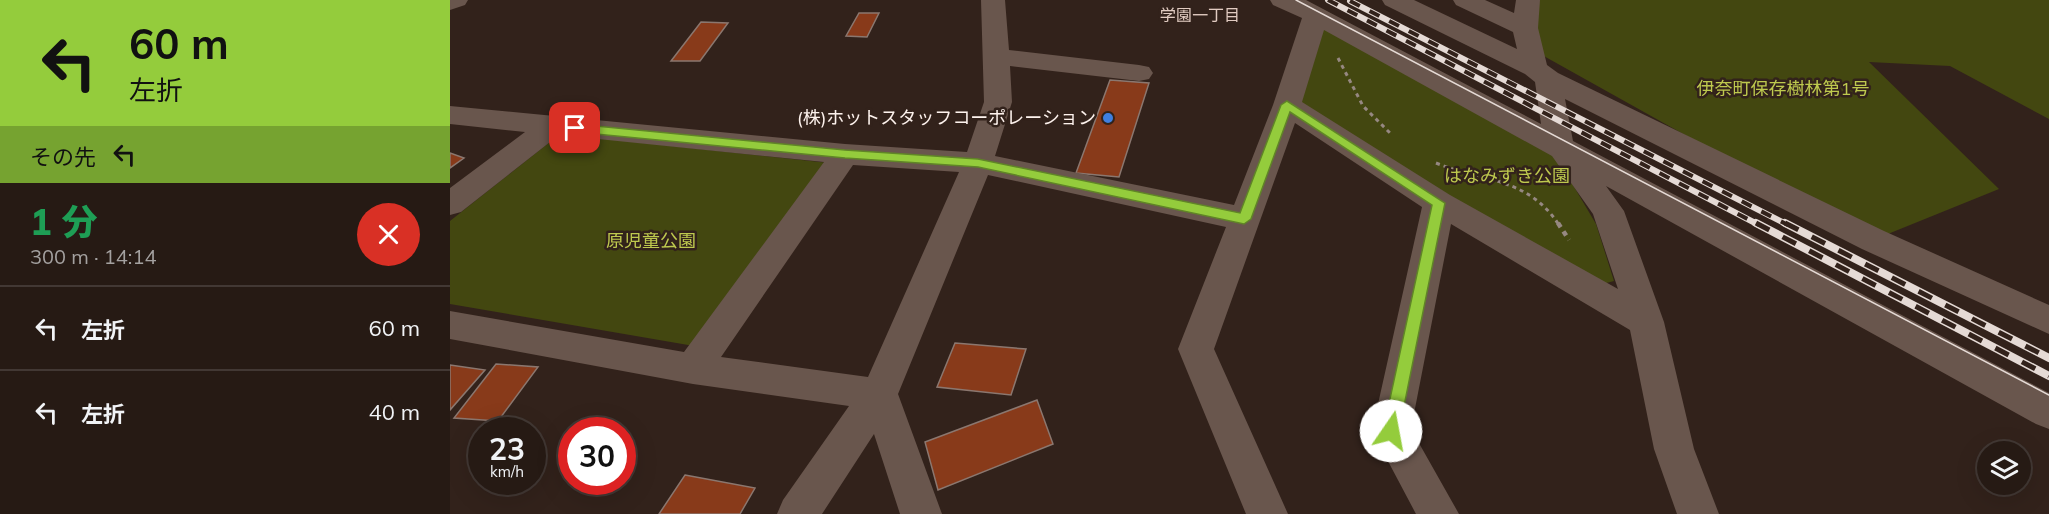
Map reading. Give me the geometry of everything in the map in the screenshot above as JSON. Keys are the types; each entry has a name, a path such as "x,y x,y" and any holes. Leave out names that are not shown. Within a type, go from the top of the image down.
{"street":[{"path":"450,3 456,0"},
{"path":"798,514 879,394 978,163 998,102 998,57 993,0"},
{"path":"1282,0 1316,15 1559,145 2049,412"},
{"path":"1394,0 1873,240 2049,320"},
{"path":"1465,0 1525,28"},
{"path":"1528,0 1525,28 1541,74 1559,145 1608,211 1646,322 1674,449 1698,514"},
{"path":"1267,514 1196,349 1287,105 1316,15"},
{"path":"998,57 1139,73"},
{"path":"1287,105 1439,203 1646,322"},
{"path":"450,115 845,154 978,163 1244,219"},
{"path":"450,204 552,126"},
{"path":"693,369 845,154"},
{"path":"1438,514 1391,431 1439,203"},
{"path":"450,326 693,369 879,394"},
{"path":"879,394 921,514"}],"path":[{"path":"1316,15 1363,106 1394,137"},
{"path":"1430,160 1514,188 1538,199 1572,243"}],"green space":[{"name":"伊奈町保存樹林第1号","path":"1531,0 2049,0 2049,119 1950,66 1869,62 1999,189 1873,240 1533,50"},
{"name":"はなみずき公園","path":"1328,27 1547,141 1596,224 1614,281 1595,286 1301,108 1297,94 1318,32"},
{"name":"原児童公園","path":"560,134 829,163 694,346 450,304 450,221"}],"building":[{"path":"859,13 879,13 867,37 846,36"},
{"path":"701,22 728,23 700,61 671,61"},
{"path":"1110,80 1149,83 1119,177 1076,173"},
{"path":"450,153 464,158 450,168"},
{"path":"955,343 1026,349 1011,395 937,387"},
{"path":"496,364 538,367 501,417 454,418"},
{"path":"450,365 485,370 450,410"},
{"path":"1037,400 1053,444 938,490 925,442"},
{"path":"685,475 755,488 740,514 659,514"}],"tram line":[{"path":"1296,0 2049,395"}],"railway":[{"path":"1328,0 1759,225"},
{"path":"1350,1 1788,225"},
{"path":"1756,223 2049,376"},
{"path":"1785,223 2049,358"}],"place":[{"name":"(株)ホットスタッフコーポレーション","path":"1108,118"}],"district":[{"name":"学園一丁目","path":"1200,15"}],"route":[{"path":"575,128 845,154 978,163 1244,219 1287,105 1439,203 1391,431"}]}
